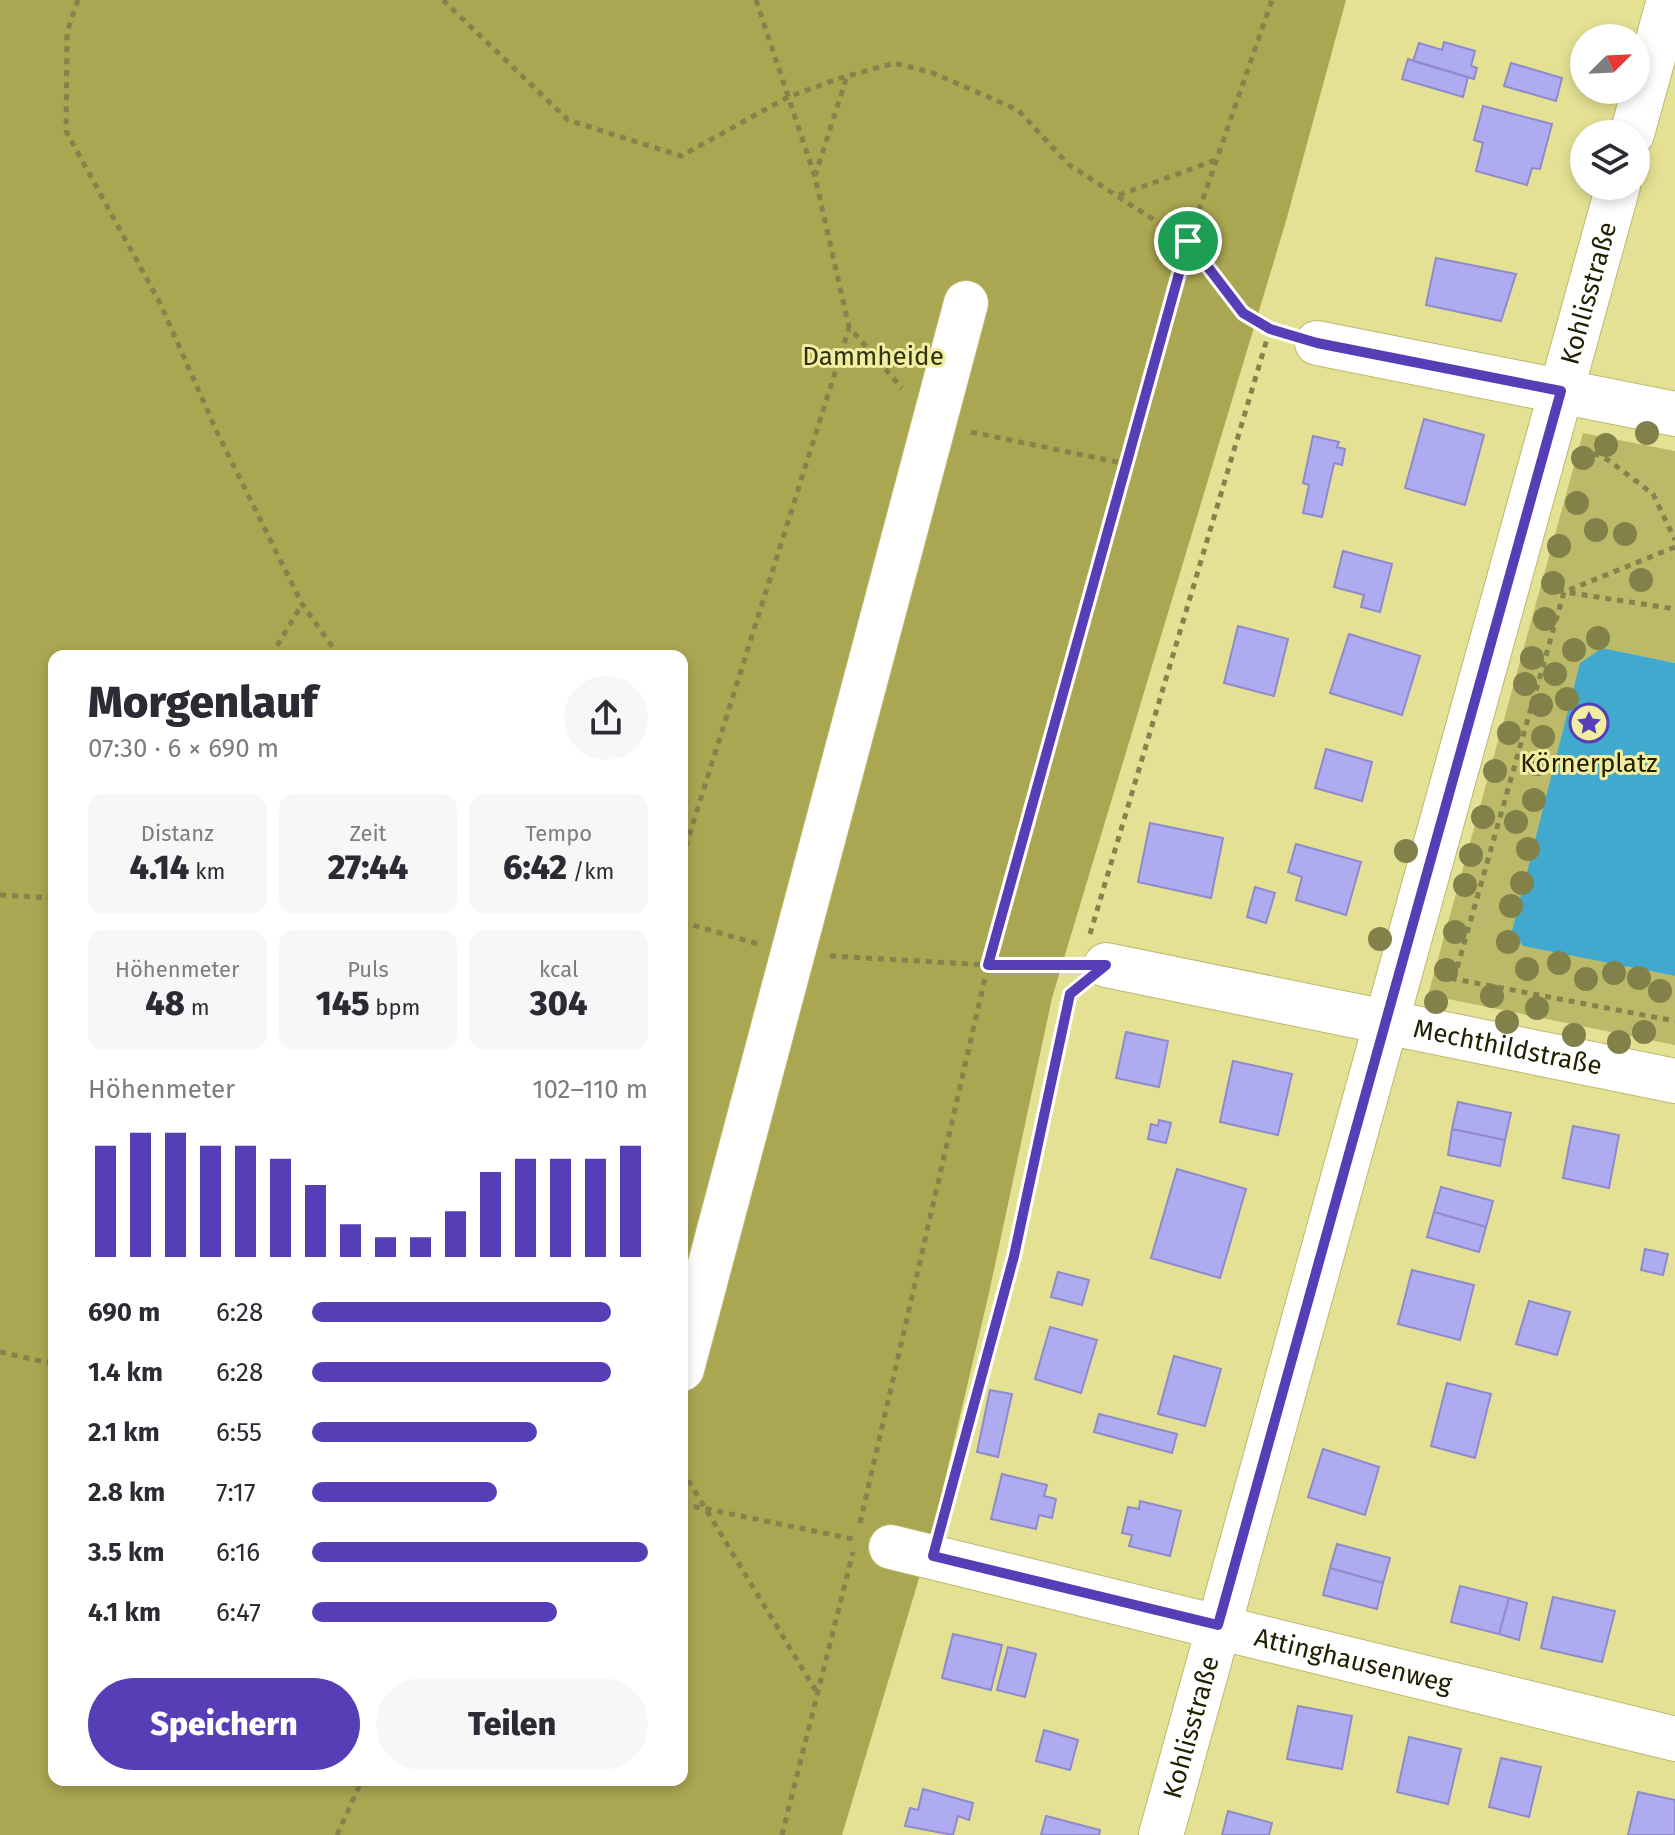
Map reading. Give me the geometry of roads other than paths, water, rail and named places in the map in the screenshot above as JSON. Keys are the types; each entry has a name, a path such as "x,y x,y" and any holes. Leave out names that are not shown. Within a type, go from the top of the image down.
{"street":[{"path":"1636,120 1669,0"},
{"name":"Kohlisstraße","path":"1161,1835 1614,200"},
{"path":"688,1346 966,303"},
{"path":"1317,343 1675,414"},
{"name":"Mechthildstraße","path":"1106,965 1675,1081"},
{"name":"Attinghausenweg","path":"891,1547 1675,1739"}],"water":[{"path":"1602,648 1675,663 1675,976 1523,946 1512,931 1580,663"}],"place":[{"name":"Körnerplatz","path":"1589,723"}],"park label":[{"name":"Dammheide","path":"873,356"}]}
